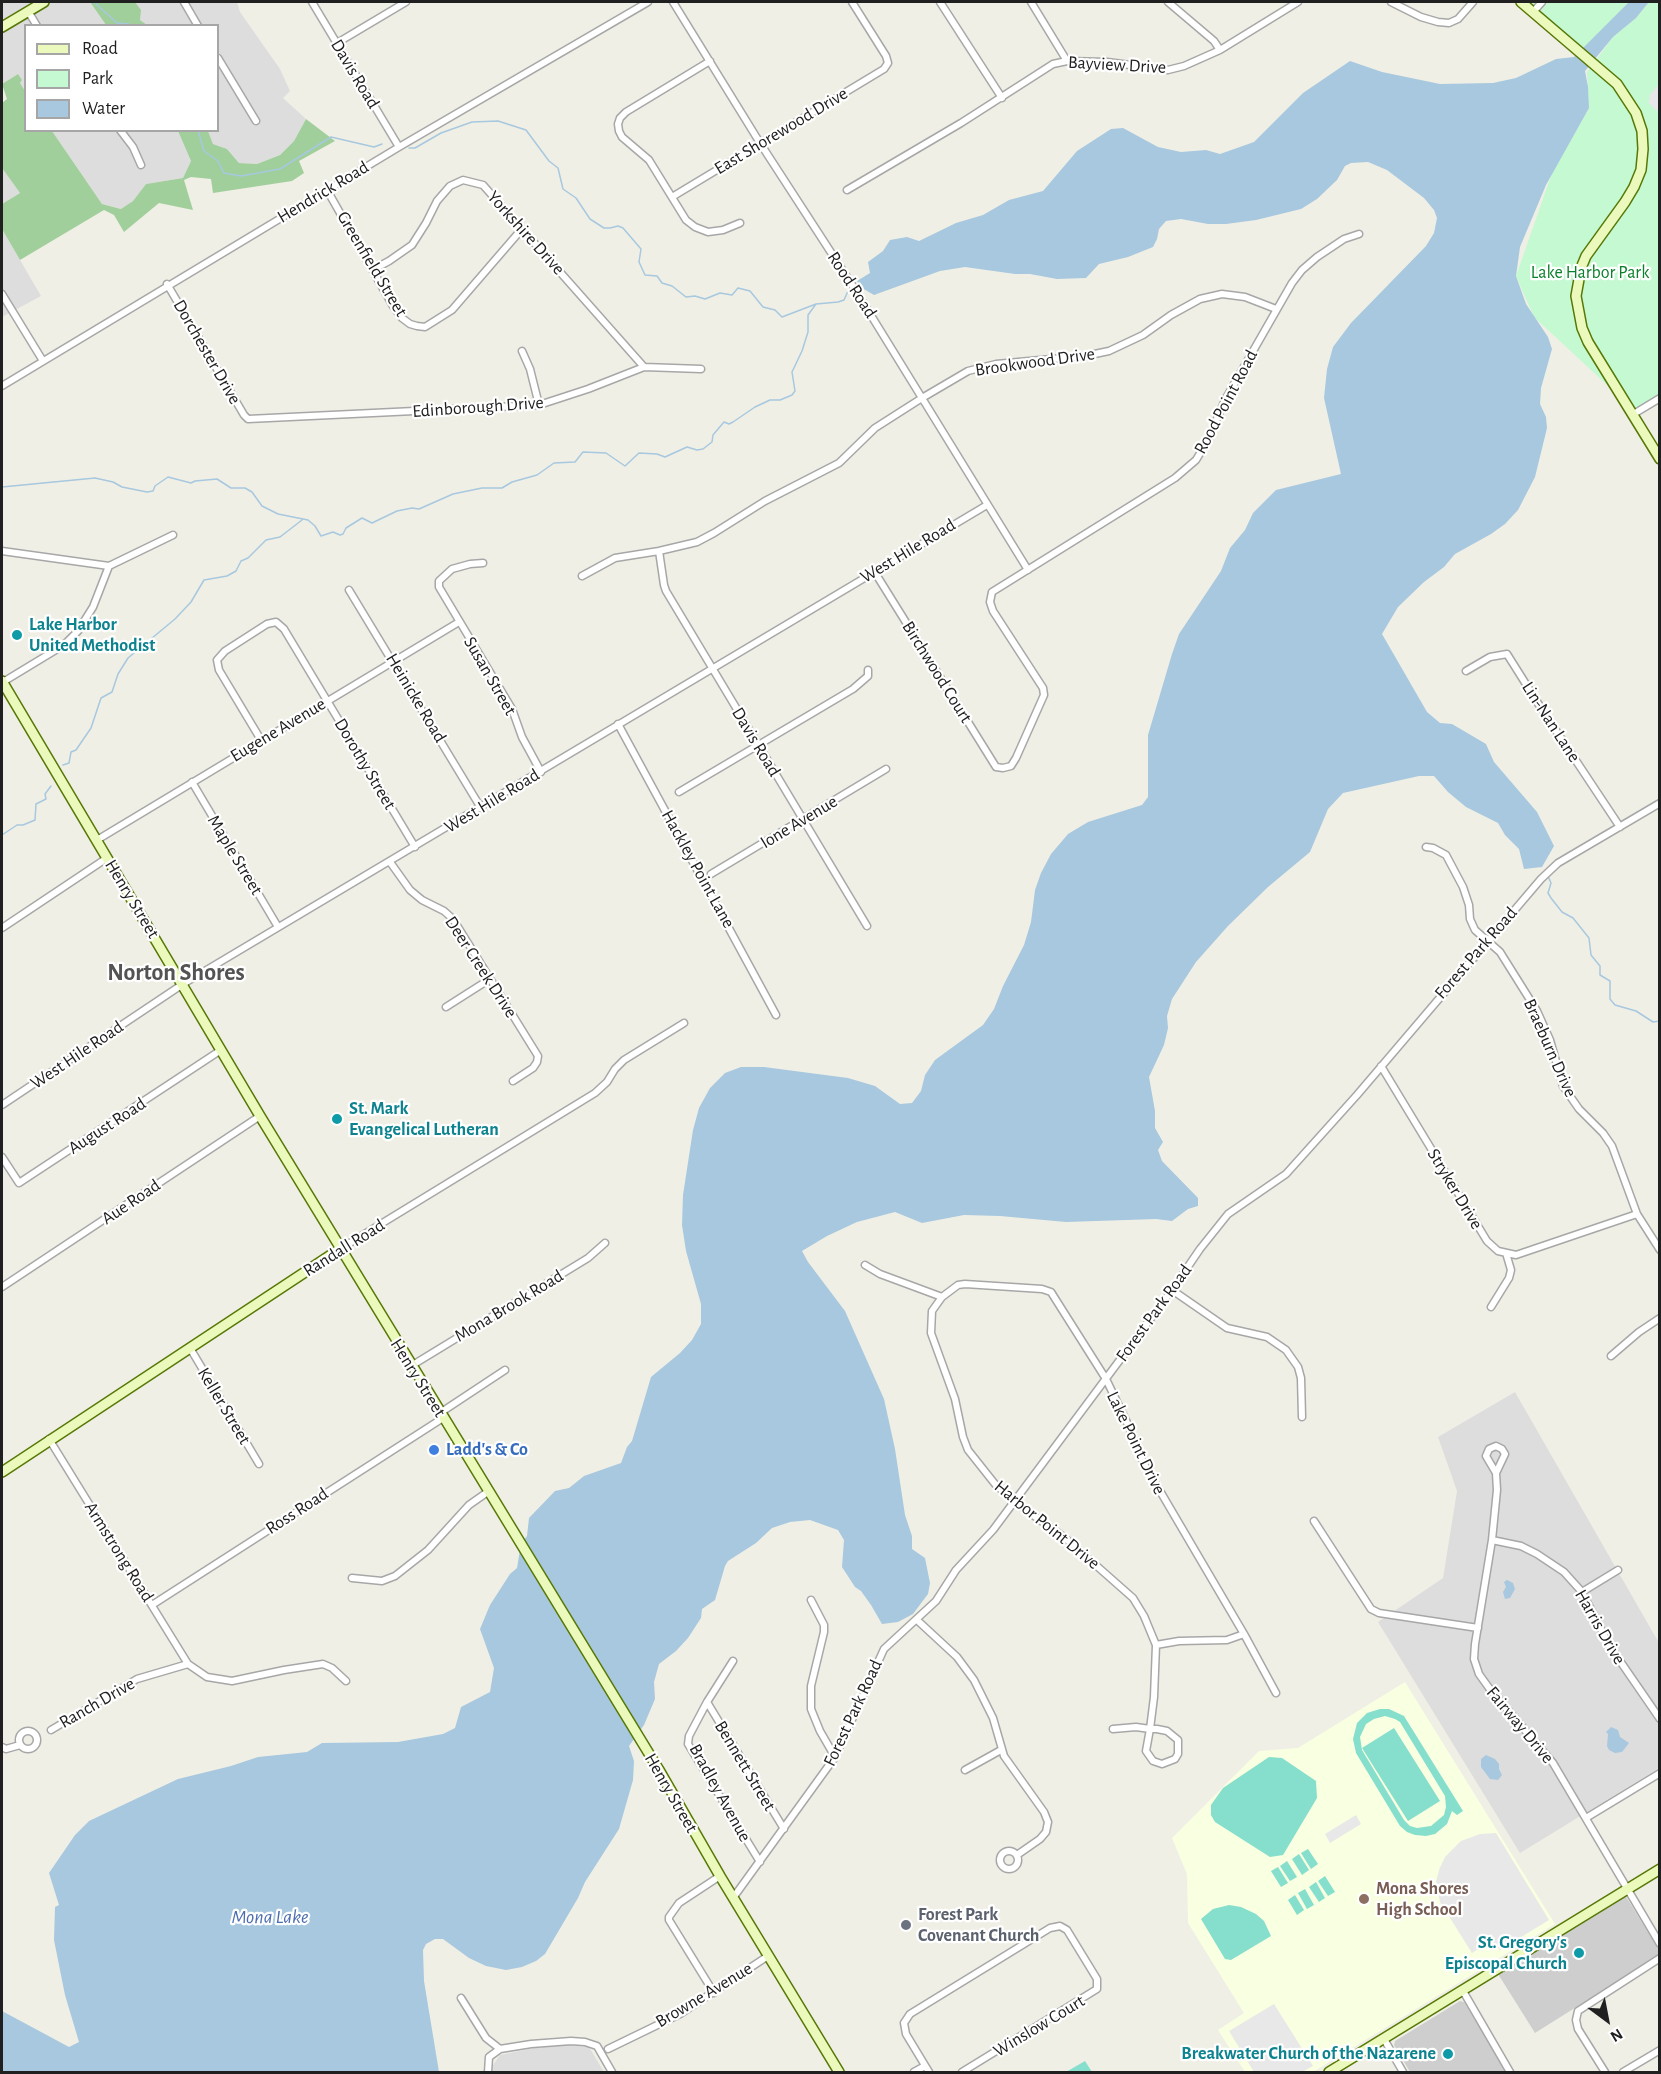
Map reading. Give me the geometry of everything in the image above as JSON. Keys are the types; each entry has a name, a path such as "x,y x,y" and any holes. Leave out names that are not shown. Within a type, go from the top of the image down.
{"street":[{"path":"2,27 44,2"},
{"path":"184,2 197,24"},
{"name":"Davis Road","path":"312,2 399,147"},
{"path":"337,44 406,2"},
{"name":"Hendrick Road","path":"2,386 167,284 648,2"},
{"name":"Rood Road","path":"674,2 1028,570"},
{"name":"East Shorewood Drive","path":"672,197 884,69 888,63 886,56 852,2"},
{"path":"940,2 1002,98"},
{"path":"1030,2 1067,61"},
{"path":"1168,2 1214,41 1220,50"},
{"name":"Bayview Drive","path":"847,190 1002,98 1053,64 1067,61 1107,62 1168,70 1192,64 1220,50 1298,2"},
{"path":"1391,2 1421,17 1438,22 1458,19 1473,2"},
{"path":"1521,2 1617,84 1636,113 1642,131 1641,170 1634,188 1595,243 1581,268 1576,296 1581,328 1588,342 1659,459"},
{"path":"1533,12 1542,2"},
{"path":"28,11 36,24"},
{"path":"219,60 255,121"},
{"path":"710,61 626,112 618,124 622,137 649,160 686,220 695,227 708,232 723,230 740,223"},
{"path":"122,132 133,147 141,165"},
{"name":"Yorkshire Drive","path":"374,269 411,245 450,186 463,180 483,185 645,367"},
{"name":"Greenfield Street","path":"327,190 393,306 410,324 425,327 452,310 521,230"},
{"name":"Rood Point Road","path":"1003,768 1011,766 1016,758 1044,694 1043,688 993,610 990,602 992,592 1175,478 1196,460 1208,440 1225,400 1292,283 1302,270 1326,251 1359,234"},
{"name":"Dorchester Drive","path":"167,284 248,419"},
{"path":"2,294 43,361"},
{"name":"Brookwood Drive","path":"582,576 615,558 697,542 765,501 839,464 875,428 961,375 980,367 1085,356 1109,351 1143,335 1171,315 1200,299 1222,294 1245,297 1276,309"},
{"path":"522,351 530,369 539,405"},
{"name":"Edinborough Drive","path":"248,419 539,405 645,367 701,369"},
{"path":"1632,415 1659,398"},
{"name":"West Hile Road","path":"2,1105 183,984 987,504"},
{"path":"2,550 109,566 172,535"},
{"name":"Davis Road","path":"659,551 664,585 867,926"},
{"name":"Susan Street","path":"483,563 452,569 439,581 439,586 512,709 522,737 541,771"},
{"path":"2,681 64,645 78,631 93,607 109,566"},
{"name":"Birchwood Court","path":"874,571 996,767 1003,768"},
{"name":"Heinicke Road","path":"349,590 481,808"},
{"name":"Dorothy Street","path":"261,740 219,670 217,660 225,651 267,624 276,622 284,629 415,847"},
{"name":"Eugene Avenue","path":"97,840 459,622"},
{"name":"Lin-Nan Lane","path":"1466,671 1490,657 1507,654 1620,827"},
{"path":"679,792 853,689 868,676 868,670"},
{"name":"Henry Street","path":"2,681 260,1116 659,1770 839,2073"},
{"name":"Hackley Point Lane","path":"618,724 776,1015"},
{"name":"Ione Avenue","path":"711,874 886,769"},
{"name":"Maple Street","path":"192,783 278,927"},
{"name":"Forest Park Road","path":"733,1898 836,1757 884,1649 936,1601 956,1570 993,1530 1228,1214 1286,1174 1541,879 1555,867 1659,803"},
{"name":"Braeburn Drive","path":"1426,847 1440,850 1446,855 1463,887 1469,905 1470,919 1475,930 1500,952 1537,1011 1550,1041 1563,1086 1579,1109 1603,1133 1612,1146 1637,1214 1659,1250"},
{"path":"2,928 107,858"},
{"name":"Deer Creek Drive","path":"390,862 410,890 453,919 538,1056 533,1068 513,1081"},
{"path":"446,1007 490,979"},
{"name":"Randall Road","path":"2,1472 340,1249 596,1093 624,1060 684,1023"},
{"name":"August Road","path":"2,1157 19,1184 221,1050"},
{"name":"Stryker Drive","path":"1381,1066 1486,1241 1498,1251 1506,1253"},
{"name":"Aue Road","path":"2,1287 260,1116"},
{"path":"1491,1307 1509,1278 1511,1270 1506,1253 1516,1255 1637,1214"},
{"name":"Mona Brook Road","path":"411,1366 588,1258 605,1243"},
{"path":"865,1265 880,1274 942,1297"},
{"name":"Lake Point Drive","path":"942,1297 965,1284 1042,1289 1051,1292 1106,1379 1143,1462 1244,1634 1275,1693"},
{"path":"1172,1290 1227,1328 1267,1337 1286,1350 1297,1366 1301,1378 1302,1417"},
{"name":"Harbor Point Drive","path":"942,1297 933,1311 931,1333 955,1399 968,1450 984,1472 1015,1502 1065,1538 1133,1598 1144,1616 1155,1645"},
{"path":"1611,1356 1659,1318"},
{"name":"Keller Street","path":"190,1348 259,1464"},
{"name":"Ross Road","path":"152,1605 506,1371"},
{"name":"Armstrong Road","path":"49,1439 188,1664"},
{"name":"Fairway Drive","path":"1497,1473 1492,1540 1474,1659 1479,1674 1553,1763 1659,1944"},
{"path":"352,1578 382,1581 395,1576 428,1550 469,1505 489,1491"},
{"path":"1314,1521 1371,1609 1379,1613 1478,1628"},
{"name":"Harris Drive","path":"1492,1540 1521,1546 1538,1554 1564,1572 1582,1592 1609,1645 1659,1719"},
{"path":"1582,1592 1618,1570"},
{"path":"811,1600 824,1625 824,1632 811,1686 811,1709 820,1731 836,1757"},
{"path":"917,1620 957,1657 974,1680 993,1718 1001,1750 1039,1804 1048,1822 1046,1832 1040,1839 1017,1855"},
{"path":"1113,1729 1136,1727 1150,1729 1167,1731 1178,1740 1178,1754 1175,1759 1162,1764 1153,1761 1146,1751 1150,1729 1156,1667 1155,1645 1179,1641 1227,1640 1244,1634"},
{"name":"Bradley Avenue","path":"733,1661 707,1702 689,1736 688,1744 760,1862"},
{"path":"188,1664 207,1677 232,1681 323,1664 332,1668 346,1681"},
{"name":"Ranch Drive","path":"51,1730 137,1679 188,1664"},
{"name":"Bennett Street","path":"707,1702 784,1829"},
{"path":"2,1747 6,1749 20,1745"},
{"path":"965,1770 1001,1750"},
{"path":"1586,1818 1659,1773"},
{"path":"1329,2073 1659,1869"},
{"path":"714,1993 669,1917 679,1903 720,1876"},
{"name":"Winslow Court","path":"929,2073 906,2034 904,2023 910,2014 1050,1929 1060,1926 1067,1930 1097,1979 1096,1989 962,2073"},
{"name":"Browne Avenue","path":"608,2049 680,2014 768,1956"},
{"path":"1605,2073 1578,2029 1576,2020 1578,2011 1659,1958"},
{"path":"1463,1991 1510,2073"},
{"path":"461,1998 497,2051"},
{"path":"1384,2039 1404,2073"},
{"path":"488,2073 488,2063 497,2051 558,2041 585,2042 597,2046 612,2073"},
{"path":"1623,2073 1659,2050"},
{"path":"914,2073 925,2066"}],"shaded area":[{"path":"2,2 90,2 105,24 24,24 24,89 18,74 2,84"},
{"path":"135,2 237,2 240,12 280,69 290,91 283,98 306,119 294,141 280,155 257,164 239,163 227,149 213,144 208,132 219,132 219,24 146,24 140,20"},
{"path":"1659,84 1659,113 1648,102 1649,96"},
{"path":"53,132 178,132 191,161 183,178 146,184 133,201 122,209 102,204"},
{"path":"2,168 20,193 2,204"},
{"path":"2,229 41,296 2,317"},
{"path":"1515,1392 1659,1643 1659,1768 1520,1853 1378,1622 1443,1578 1457,1491 1438,1437"},
{"name":"Mona Shores High School","path":"1405,1682 1555,1924 1313,2072 1245,2072 1218,2030 1244,2013 1188,1923 1187,1874 1172,1838 1259,1751 1298,1748"},
{"path":"1389,1709 1404,1716 1463,1811 1457,1815 1452,1811 1447,1824 1435,1834 1415,1835 1400,1826 1356,1753 1353,1739 1357,1723 1367,1713","holes":["1385,1716 1400,1722 1445,1796 1444,1815 1431,1826 1417,1828 1410,1826 1404,1820 1362,1750 1360,1737 1366,1724"]},
{"path":"1394,1728 1440,1801 1408,1821 1362,1748"},
{"path":"1269,1757 1282,1758 1316,1781 1317,1798 1283,1855 1270,1857 1215,1822 1211,1815 1211,1805 1223,1788"},
{"path":"1356,1815 1361,1824 1330,1843 1325,1834"},
{"path":"1496,1833 1549,1920 1500,1950 1492,1940 1472,1953 1440,1902 1436,1882 1445,1857 1461,1841 1480,1834"},
{"path":"1308,1849 1318,1864 1311,1869 1301,1853"},
{"path":"1299,1854 1309,1870 1302,1875 1292,1859"},
{"path":"1287,1861 1297,1877 1290,1881 1280,1866"},
{"path":"1278,1867 1288,1883 1281,1887 1271,1871"},
{"path":"1325,1876 1335,1892 1328,1896 1318,1881"},
{"path":"1316,1882 1325,1898 1319,1902 1309,1887"},
{"path":"1305,1889 1314,1905 1307,1909 1298,1893"},
{"path":"1295,1895 1304,1910 1297,1915 1288,1900"},
{"name":"St. Gregory's Episcopal Church","path":"1625,1895 1659,1950 1659,1955 1535,2033 1498,1974"},
{"path":"1229,1905 1241,1907 1256,1914 1264,1921 1271,1936 1231,1960 1225,1959 1201,1919 1213,1909"},
{"name":"Breakwater Church of the Nazarene","path":"1460,2001 1464,2002 1507,2072 1410,2072 1394,2045 1395,2041"},
{"path":"1274,2004 1313,2066 1302,2072 1254,2072 1229,2031"},
{"path":"568,2045 589,2047 604,2072 492,2072 491,2068 500,2055 534,2048"},
{"path":"1085,2061 1092,2072 1066,2072"}],"green space":[{"path":"90,2 135,2 141,10 140,20 146,24 105,24"},
{"path":"1521,2 1629,2 1588,45 1579,51"},
{"name":"Lake Harbor Park","path":"1649,2 1659,2 1659,398 1636,412 1534,317 1516,276 1552,173 1589,108 1587,72 1613,37 1636,18"},
{"path":"18,74 24,89 24,132 53,132 102,204 121,209 133,201 146,184 183,178 191,161 178,132 208,132 213,144 227,149 239,163 257,164 280,155 294,141 306,119 335,141 299,161 304,173 292,181 213,193 211,179 191,177 184,180 193,210 159,203 124,232 114,215 104,210 20,260 2,229 2,204 20,193 2,168 2,103 7,99 2,84"}],"water":[{"name":"Mona Lake","path":"1629,2 1649,2 1636,18 1613,37 1585,71 1589,108 1546,185 1520,247 1516,276 1526,304 1548,337 1552,349 1541,388 1540,404 1546,417 1547,428 1535,477 1518,510 1505,524 1455,554 1444,567 1424,582 1398,607 1382,634 1427,712 1440,723 1452,724 1486,744 1494,762 1537,812 1554,846 1542,867 1524,869 1519,849 1505,835 1498,823 1466,807 1434,776 1419,776 1343,793 1328,809 1310,852 1268,887 1228,926 1196,962 1172,999 1167,1016 1168,1028 1164,1045 1149,1077 1155,1111 1155,1128 1163,1142 1158,1150 1162,1161 1198,1198 1198,1206 1188,1209 1172,1221 1156,1219 1066,1222 964,1215 922,1223 895,1212 857,1222 802,1251 845,1311 884,1399 895,1449 905,1515 912,1536 912,1549 925,1558 930,1583 928,1594 913,1614 898,1622 882,1624 871,1605 842,1567 844,1540 838,1530 810,1520 790,1522 772,1528 756,1543 728,1561 715,1600 702,1609 701,1618 688,1638 659,1664 654,1682 655,1699 644,1725 629,1746 634,1761 633,1780 619,1829 585,1882 545,1954 522,1967 506,1970 486,1966 469,1958 443,1939 435,1939 426,1944 423,1950 424,1981 439,2072 2,2072 2,2011 69,2047 79,2042 65,1995 54,1940 55,1907 59,1905 49,1873 75,1835 89,1821 178,1779 258,1757 307,1752 322,1743 398,1742 443,1734 455,1728 461,1707 490,1692 494,1668 480,1629 490,1605 510,1574 517,1568 521,1544 527,1536 529,1518 555,1491 569,1488 584,1476 621,1463 632,1441 651,1377 680,1353 692,1340 701,1324 701,1304 686,1251 682,1225 683,1195 693,1130 699,1108 710,1088 725,1073 741,1067 764,1067 848,1078 875,1086 900,1104 912,1103 921,1091 925,1075 935,1060 983,1025 994,1009 1024,945 1031,922 1035,890 1051,854 1068,834 1088,822 1142,805 1148,797 1148,735 1172,654 1179,634 1221,571 1230,548 1245,530 1253,513 1276,490 1341,474 1324,398 1327,369 1333,347 1351,323 1426,246 1434,233 1437,218 1434,210 1424,198 1387,170 1368,162 1351,163 1345,166 1337,180 1317,199 1301,209 1256,220 1226,224 1208,224 1181,219 1166,221 1159,229 1153,247 1128,257 1099,264 1086,278 1057,279 965,267 940,271 874,295 862,288 857,281 870,273 868,262 883,251 890,240 907,237 919,241 956,223 983,215 1009,200 1043,191 1077,151 1111,129 1123,128 1158,147 1181,152 1206,150 1220,154 1254,142 1303,93 1350,61 1382,72 1440,84 1493,83 1516,78 1556,59 1574,57"},
{"path":"1507,1580 1513,1583 1515,1589 1510,1598 1505,1599 1504,1582"},
{"path":"1611,1727 1618,1730 1620,1737 1629,1743 1622,1752 1615,1753 1607,1746 1608,1734 1606,1732"},
{"path":"1486,1755 1495,1759 1499,1764 1502,1775 1498,1780 1490,1779 1481,1767 1481,1759"}],"waterway":[{"path":"94,2 117,23 129,24"},
{"path":"409,148 415,148 441,133 472,122 498,121 526,130 549,161 558,168 563,189 576,198 590,219 604,228 618,226 623,228 641,249 639,262 645,275 657,276 662,283 672,286 686,297 695,296 705,299 720,293 732,295 738,288 750,291 763,307 775,310 782,317 816,304 844,300 848,291"},
{"path":"199,132 204,151 218,161 224,173 241,176 280,169 331,137 374,147 382,144"},
{"path":"2,487 95,478 147,492 153,491 155,486 168,477 191,483 217,479 231,488 245,488 252,492 262,506 278,514 308,520 321,536 333,532 340,535 346,528 362,518 372,523 397,511 419,509 453,494 482,488 502,488 512,482 537,475 554,463 575,462 583,452 606,453 625,466 639,453 665,457 687,447 703,449 712,442 713,435 724,422 729,424 770,400 780,400 792,395 795,391 792,372 808,332 808,315 816,304"},
{"path":"63,765 69,763 71,752 76,750 91,728 101,698 112,692 118,674 128,658 175,619 191,602 204,580 227,576 236,571 241,561 248,558 266,540 280,537 302,520"},
{"path":"2,835 17,825 35,820 36,804 46,799 45,794 51,786"},
{"path":"1548,876 1551,883 1548,893 1551,898 1562,912 1573,918 1589,938 1591,955 1600,966 1600,975 1610,981 1610,999 1615,1005 1636,1011 1653,1022 1660,1021"}],"place":[{"name":"Lake Harbor United Methodist","path":"17,635"},
{"name":"St. Mark Evangelical Lutheran","path":"337,1119"},
{"name":"Ladd's & Co","path":"434,1450"},
{"name":"Mona Shores High School","path":"1364,1899"},
{"name":"Forest Park Covenant Church","path":"906,1925"},
{"name":"St. Gregory's Episcopal Church","path":"1579,1953"},
{"name":"Breakwater Church of the Nazarene","path":"1448,2054"}],"district":[{"name":"Norton Shores","path":"176,973"}]}
